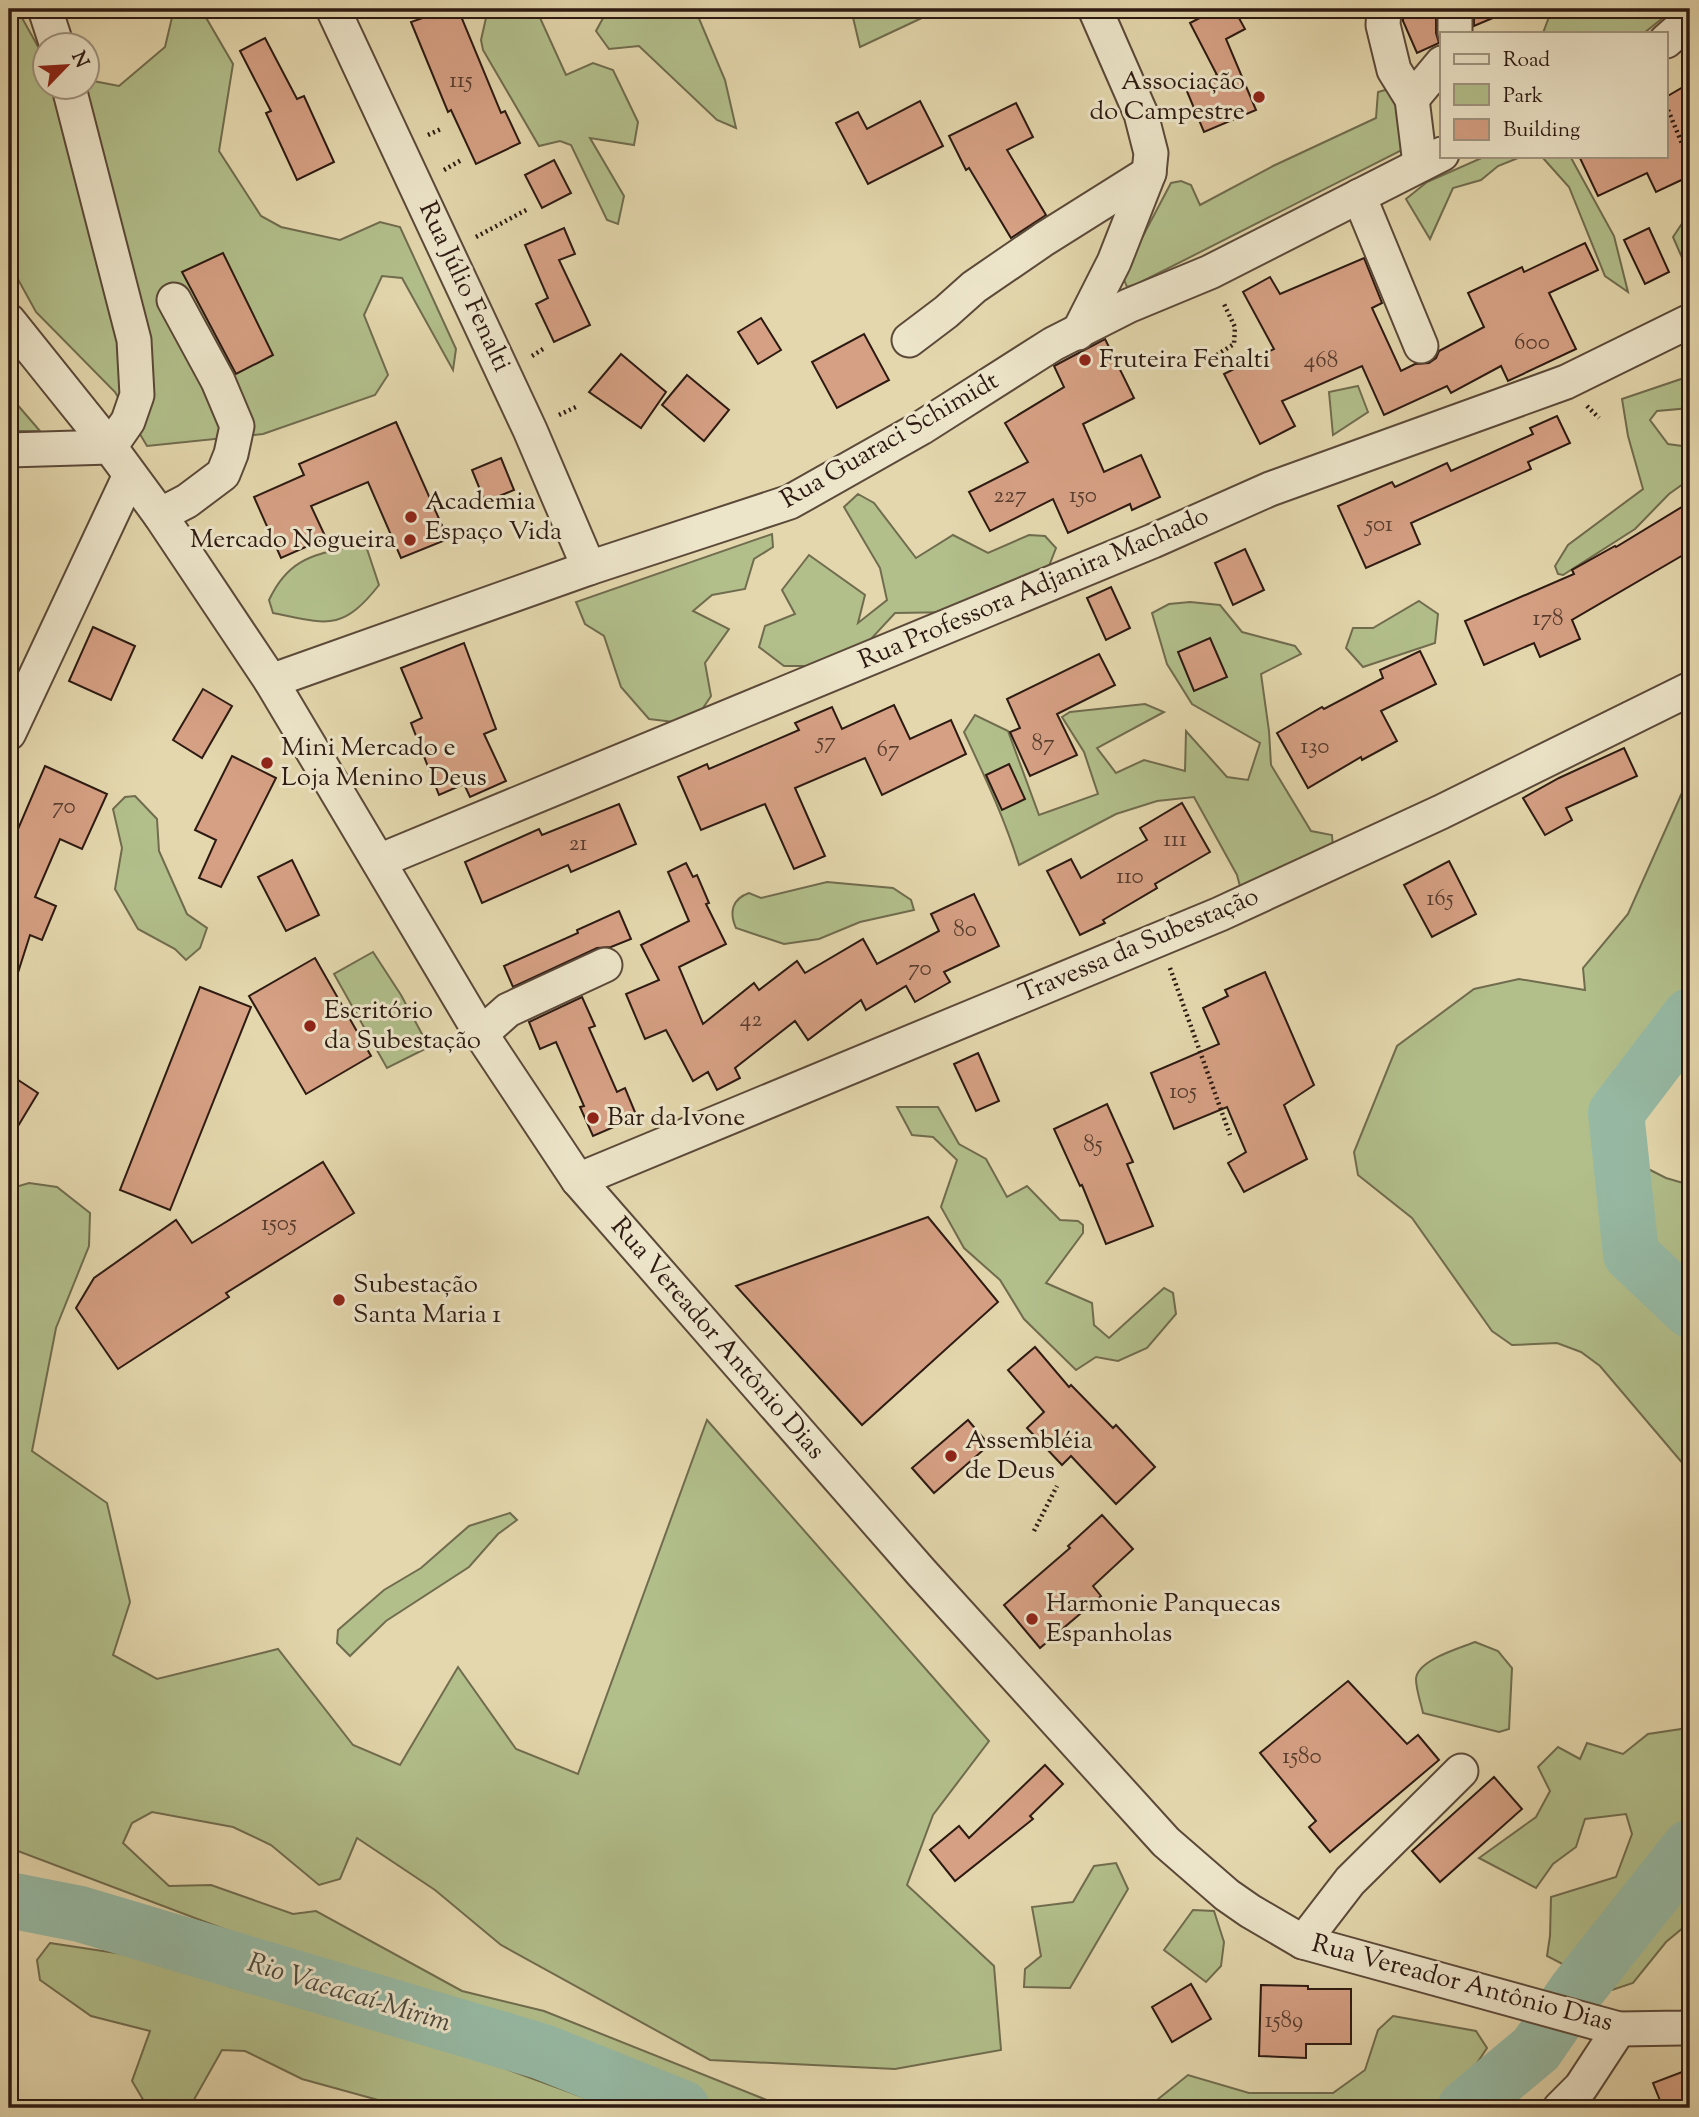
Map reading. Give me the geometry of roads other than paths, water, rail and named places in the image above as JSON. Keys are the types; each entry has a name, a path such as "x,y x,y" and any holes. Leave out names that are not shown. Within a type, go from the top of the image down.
{"street":[{"path":"46,9 53,32"},
{"name":"Rua Júlio Fenalti","path":"334,9 530,429 589,568"},
{"path":"1078,333 1114,262 1149,173 1151,153 1141,114 1095,9"},
{"path":"1384,9 1383,25 1394,70 1412,99 1431,159"},
{"path":"1455,9 1455,32"},
{"path":"1668,39 1690,20"},
{"path":"1412,99 1440,65"},
{"path":"9,450 110,447 128,421 137,395 134,340 73,102"},
{"name":"Rua Guaraci Schimidt","path":"271,681 589,568 790,502 921,428 1053,344 1128,306 1210,272 1431,159"},
{"path":"909,340 974,287 1149,173"},
{"path":"1359,196 1421,346"},
{"path":"160,515 187,501 223,474 237,426 218,380 174,299"},
{"name":"Rua Vereador Antônio Dias","path":"9,321 110,447 160,515 271,681 481,1034 578,1180 921,1572 1166,1842 1227,1895 1303,1942 1605,2025 1690,2026"},
{"name":"Rua Professora Adjanira Machado","path":"379,861 1153,541 1270,489 1566,382 1690,321"},
{"path":"9,733 130,475"},
{"name":"Travessa da Subestação","path":"578,1180 1220,914 1428,817 1690,689"},
{"path":"481,1034 508,1010 605,965"},
{"path":"1303,1942 1350,1881 1461,1771"},
{"path":"1560,2108 1581,2087 1605,2025"}],"waterway":[{"name":"Rio Vacacaí-Mirim","path":"1690,1016 1616,1113 1631,1254 1690,1310"},
{"name":"Rio Vacacaí-Mirim","path":"1465,2108 1536,2049 1576,1991 1690,1847"},
{"name":"Rio Vacacaí-Mirim","path":"9,1900 80,1914 543,2052 682,2108"}],"place":[{"name":"Associação do Campestre","path":"1259,97"},
{"name":"Fruteira Fenalti","path":"1085,360"},
{"name":"Academia Espaço Vida","path":"411,517"},
{"name":"Mercado Nogueira","path":"410,540"},
{"name":"Mini Mercado e Loja Menino Deus","path":"267,763"},
{"name":"Escritório da Subestação","path":"310,1026"},
{"name":"Bar da Ivone","path":"593,1118"},
{"name":"Subestação Santa Maria 1","path":"339,1300"},
{"name":"Assembléia de Deus","path":"951,1456"},
{"name":"Harmonie Panquecas Espanholas","path":"1032,1619"}]}
